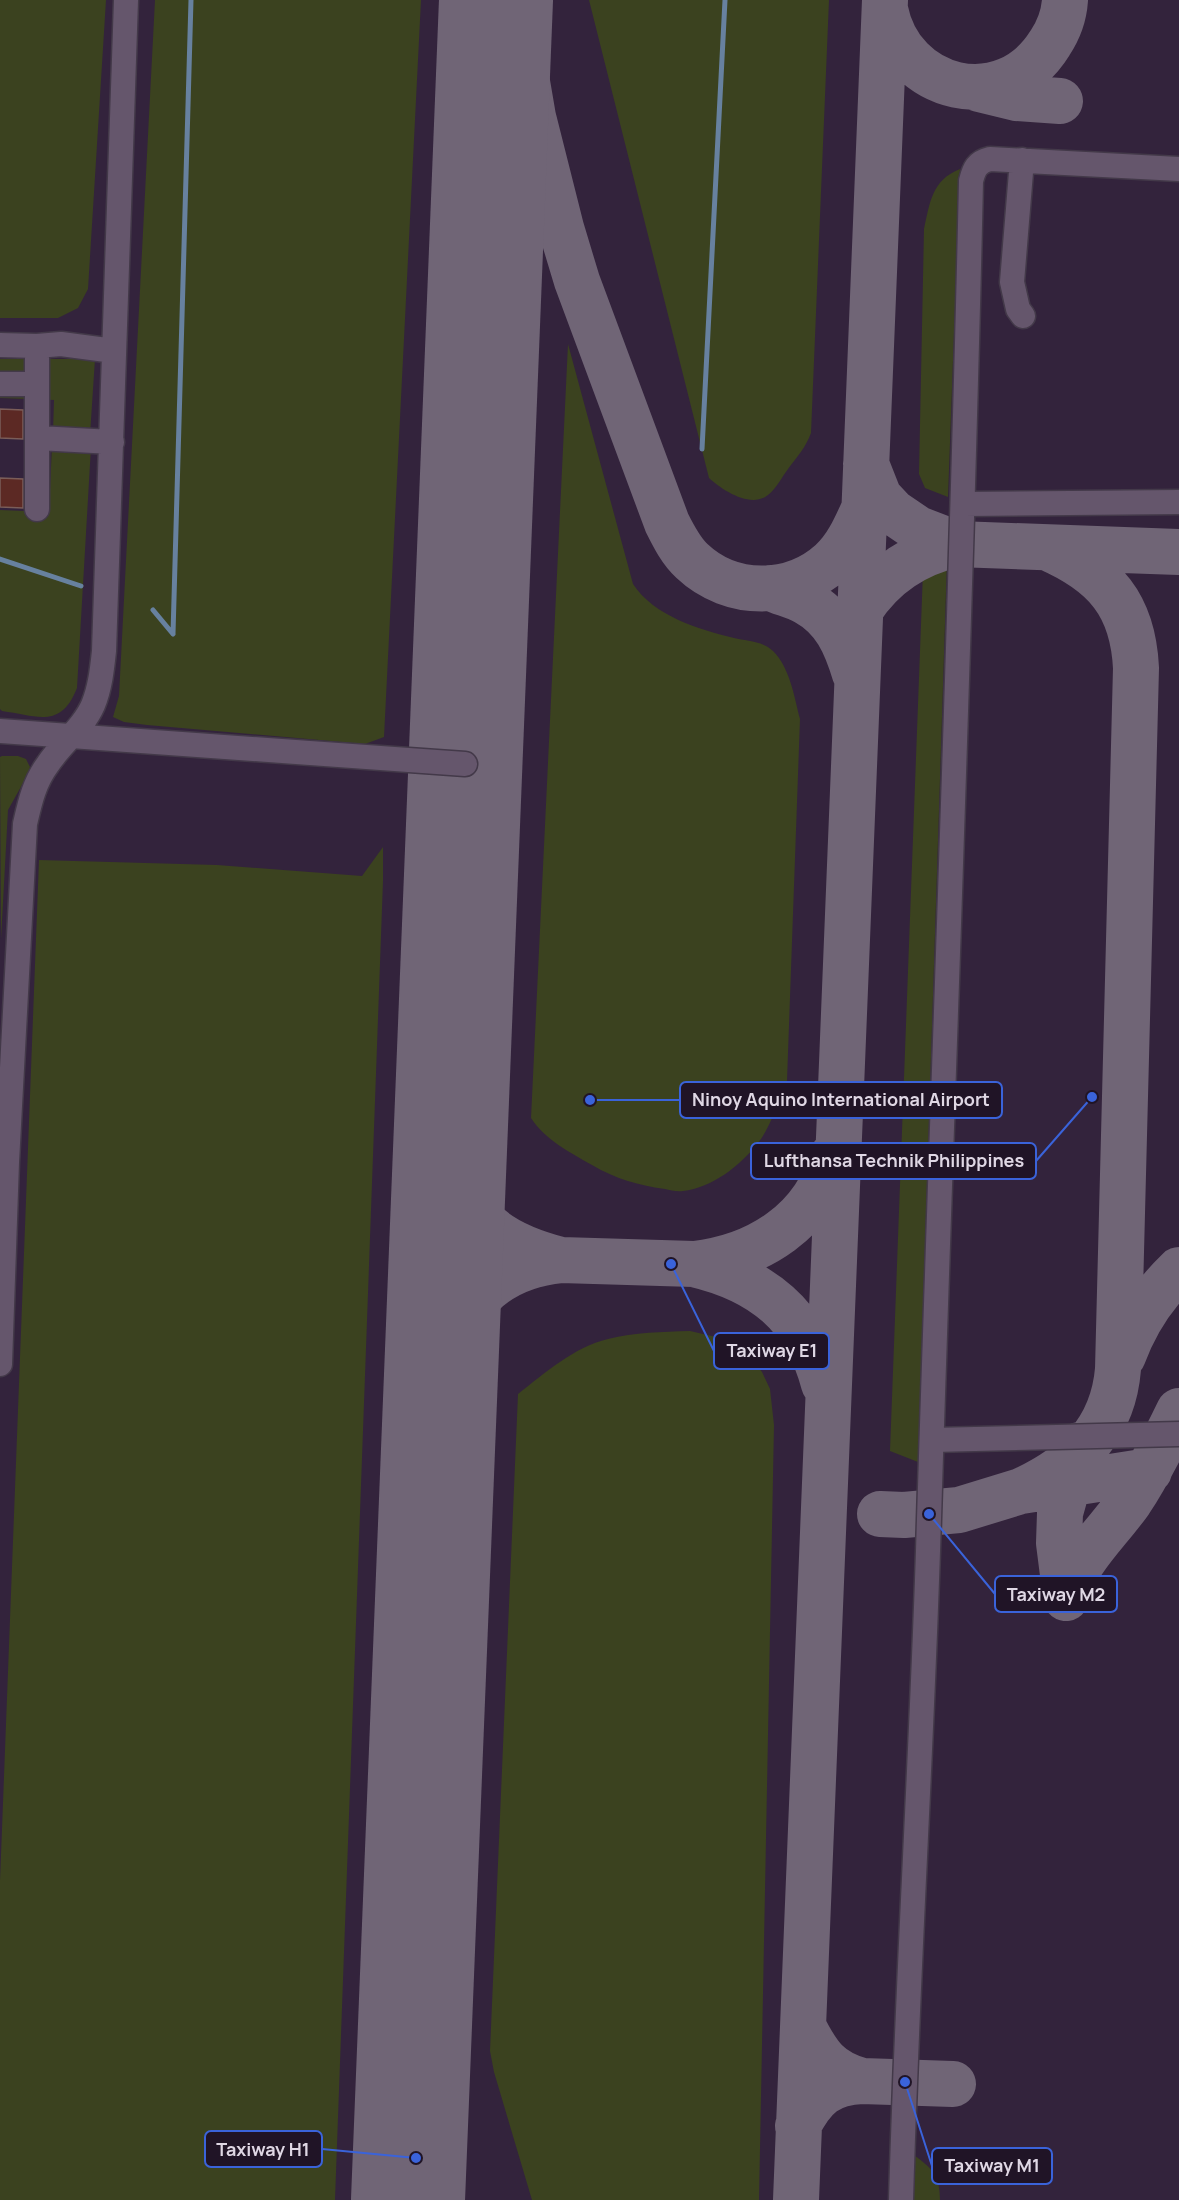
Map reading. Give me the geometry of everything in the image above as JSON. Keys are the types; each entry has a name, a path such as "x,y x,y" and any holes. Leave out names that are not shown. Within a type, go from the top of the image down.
{"lane":[{"path":"0,1364 3,1161 25,824 32,790 48,763 92,708 101,683 104,651 126,0"},
{"path":"902,2200 905,2070 932,1440 964,504 971,181 974,170 981,161 990,159 1179,169"},
{"path":"1022,160 1012,282 1018,309 1023,316"},
{"path":"0,345 61,344 114,351"},
{"path":"37,346 37,509"},
{"path":"0,384 37,384"},
{"path":"38,438 112,442"},
{"path":"964,504 1179,502"},
{"path":"0,731 465,764"},
{"path":"932,1440 1179,1434"}],"shaded area":[{"path":"0,0 1179,0 1179,2200 0,2200"}],"green space":[{"path":"0,0 106,0 88,289 78,308 58,318 0,318"},
{"path":"155,0 421,0 384,737 365,744 147,725 124,722 113,717 119,696"},
{"path":"589,0 829,0 811,433 804,447 776,486 761,499 745,499 737,496 721,488 709,478"},
{"path":"960,169 948,497 925,488 919,474 924,229 931,201 938,186 943,179"},
{"path":"568,344 633,584 653,605 678,620 734,638 759,643 773,651 784,666 800,719 787,1081 767,1129 751,1151 715,1180 683,1191 645,1186 610,1174 558,1145 536,1126 531,1118"},
{"path":"0,359 95,359 90,435 53,433 54,400 0,398"},
{"path":"52,445 91,447 77,688 64,710 56,715 37,717 0,709 0,510 49,512"},
{"path":"947,561 918,1462 890,1451 923,571 931,565"},
{"path":"18,756 26,759 30,767 8,810 1,939 0,757"},
{"path":"383,847 335,2200 0,2200 0,1881 39,860 217,865 362,876"},
{"path":"690,1331 729,1340 742,1347 762,1372 770,1389 774,1425 759,2200 532,2200 494,2072 490,2051 518,1394 572,1354 595,1343 638,1334"},
{"path":"910,2152 933,2172 940,2191 940,2200 909,2200"}],"building":[{"path":"0,409 23,410 23,439 0,438"},
{"path":"0,478 23,479 23,508 0,507"}],"waterway":[{"path":"173,634 191,0"},
{"path":"702,449 725,0"},
{"path":"0,559 81,586"},
{"path":"153,610 173,634"}],"taxiway":[{"path":"513,0 533,117 577,281 667,523 681,548 692,561 725,582 743,587 780,587 815,574 831,562 846,545 863,511"},
{"path":"796,2200 885,0"},
{"path":"885,9 895,37 911,60 932,76 956,85 982,87 1007,81 1030,66 1056,33 1065,0"},
{"path":"979,89 1016,98 1060,101"},
{"path":"866,464 879,497 893,512 918,529 957,544 1179,552"},
{"path":"860,610 879,586 902,567 927,553 957,544"},
{"path":"1021,1491 1058,1471 1074,1458 1099,1429 1115,1391 1118,1369 1136,668 1129,626 1112,594 1085,568 1048,548"},
{"path":"771,588 806,602 825,616 843,642 855,674"},
{"path":"440,1374 457,1330 467,1312 481,1296 496,1282 515,1272 536,1264 561,1260 529,1250 499,1235 482,1220 465,1190 450,1133"},
{"path":"824,1384 806,1338 778,1304 740,1280 694,1264 740,1253 762,1244 781,1232 813,1199 825,1178 833,1155"},
{"path":"561,1260 694,1264"},
{"path":"1123,1356 1146,1310 1179,1270"},
{"path":"1066,1598 1070,1585 1084,1559 1137,1490 1179,1411"},
{"path":"1066,1598 1059,1543 1060,1513 1079,1445"},
{"path":"880,1514 904,1515 959,1510 1021,1491 1149,1471"},
{"path":"798,2126 810,2106 823,2093 840,2085 862,2081 833,2068 814,2046 803,2026"},
{"path":"862,2081 953,2084"},
{"path":"411,2130 416,2158 429,2200"}],"runway":[{"path":"408,2200 496,0"}],"place":[{"name":"Lufthansa Technik Philippines","path":"1092,1097"},
{"name":"Ninoy Aquino International Airport","path":"590,1100"},
{"name":"Taxiway E1","path":"671,1264"},
{"name":"Taxiway M2","path":"929,1514"},
{"name":"Taxiway M1","path":"905,2082"},
{"name":"Taxiway H1","path":"416,2158"}]}
